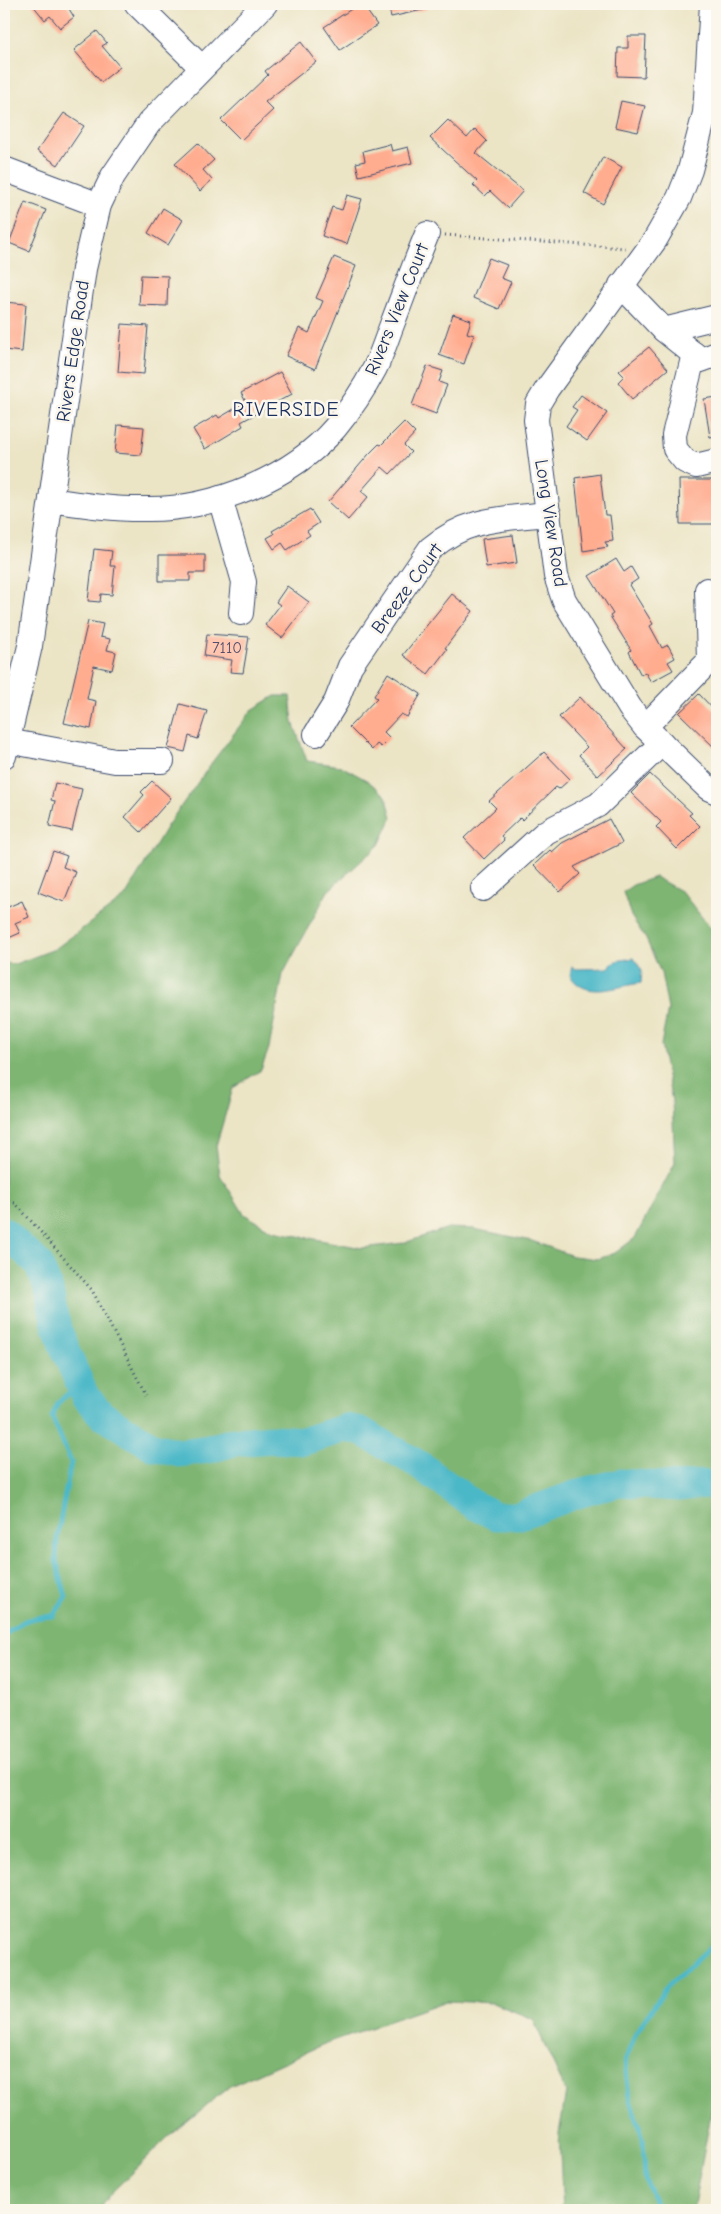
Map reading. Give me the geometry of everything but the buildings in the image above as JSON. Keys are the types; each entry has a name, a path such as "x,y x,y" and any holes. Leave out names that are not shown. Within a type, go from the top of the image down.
{"street":[{"path":"136,4 202,68"},
{"name":"Rivers Edge Road","path":"6,748 30,646 84,269 99,205 129,150 149,123 264,4"},
{"name":"Long View Road","path":"712,4 709,76 702,122 683,189 655,240 621,285 538,404 536,420 556,576 564,600 630,708 654,735 708,788 717,792"},
{"path":"4,169 99,205"},
{"name":"Rivers View Court","path":"51,500 108,508 150,509 183,507 220,498 247,488 276,474 305,454 334,428 376,367 426,234"},
{"path":"621,285 664,330 702,360 717,354"},
{"path":"664,330 717,317"},
{"path":"694,354 676,426 676,449 685,461 696,466 717,462"},
{"path":"220,498 244,582 241,613"},
{"name":"Breeze Court","path":"316,734 336,702 350,666 430,548 446,535 471,524 549,514"},
{"path":"483,889 546,832 598,805 654,735 709,661 707,590"},
{"path":"6,748 115,761 162,761"}],"path":[{"path":"426,234 610,248 628,248 655,240"},
{"path":"4,1201 15,1203 92,1290 146,1395"}],"green space":[{"path":"275,696 290,696 293,722 307,761 341,766 368,781 386,796 392,817 379,845 328,891 283,974 269,1048 261,1070 233,1088 216,1146 220,1175 244,1214 273,1231 362,1248 404,1243 448,1228 474,1229 532,1241 573,1256 598,1259 615,1253 635,1238 675,1163 672,1101 661,1045 668,1009 661,973 646,939 631,916 623,892 633,885 655,877 682,892 712,930 717,930 717,2064 711,2114 693,2210 563,2210 559,2134 566,2092 533,2019 493,2003 446,2001 324,2044 230,2086 168,2137 110,2194 98,2210 4,2210 4,963 15,964 55,949 125,897 167,826 213,761 252,710"}],"water":[{"path":"634,958 642,971 641,983 612,989 592,990 576,983 570,975 572,967 576,969 608,968 616,961"}],"waterway":[{"path":"4,1232 38,1263 49,1290 54,1317 63,1345 85,1396 102,1415 154,1447 179,1453 209,1449 234,1442 273,1439 304,1441 346,1428 361,1431 418,1464 474,1505 496,1516 517,1516 586,1491 620,1483 678,1487 703,1484 717,1485"},
{"path":"4,1636 26,1620 53,1616 66,1597 56,1560 57,1538 71,1462 52,1417 58,1403 79,1383"},
{"path":"658,2210 645,2179 643,2139 629,2097 625,2061 636,2033 665,1989 717,1941"}],"district":[{"name":"RIVERSIDE","path":"286,409"}]}
